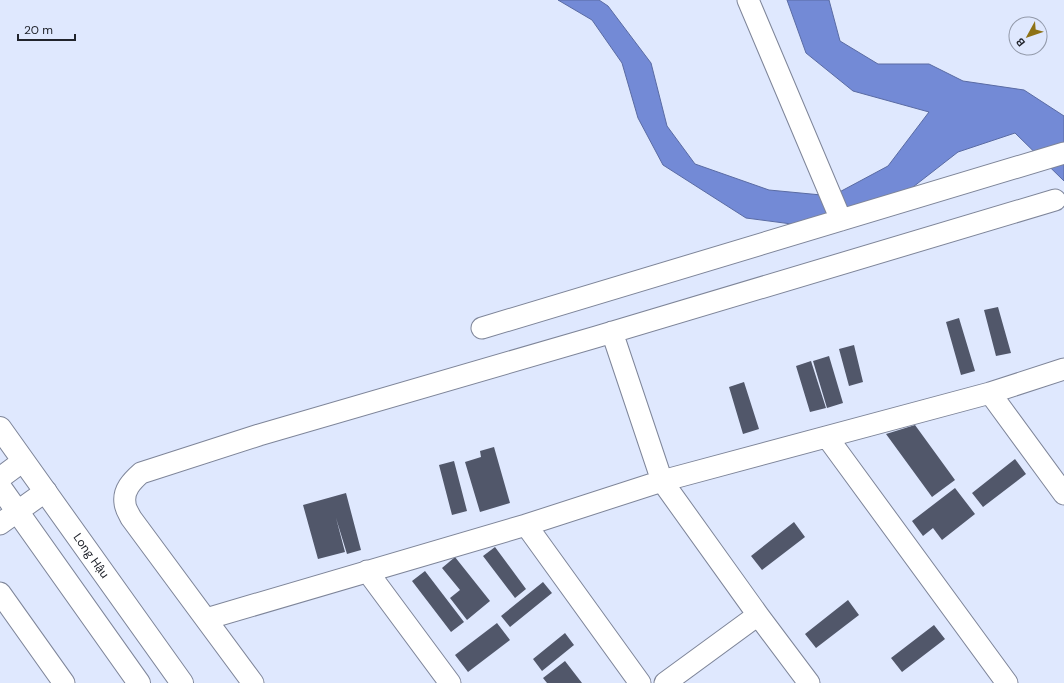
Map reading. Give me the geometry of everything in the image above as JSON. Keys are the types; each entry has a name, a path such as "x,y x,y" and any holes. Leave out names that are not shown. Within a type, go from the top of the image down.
{"main road":[{"name":"Long Hậu","path":"0,428 182,683"},
{"path":"0,487 9,518 139,683"}],"street":[{"path":"748,0 841,220"},
{"path":"482,328 1064,153"},
{"path":"253,683 131,518 125,504 126,494 131,482 141,473 259,435 1055,200"},
{"path":"612,332 662,481 758,615 809,683"},
{"path":"206,619 526,525 662,481 990,393 1064,369"},
{"path":"990,393 1064,494"},
{"path":"827,437 1007,683"},
{"path":"0,478 24,461"},
{"path":"9,518 46,491"},
{"path":"526,525 640,683"},
{"path":"367,571 450,683"},
{"path":"0,593 64,683"},
{"path":"666,683 758,615"}],"water":[{"path":"558,0 599,0 608,6 651,63 667,126 695,164 769,190 832,196 888,166 929,112 853,91 806,53 787,0 829,0 840,41 878,64 929,64 963,81 1024,90 1064,116 1064,181 1015,133 958,152 904,194 822,228 746,218 663,165 638,118 622,63 592,20"}],"building":[{"path":"998,307 1011,353 996,356 984,310"},
{"path":"959,318 975,371 961,375 946,322"},
{"path":"854,345 863,382 849,386 839,349"},
{"path":"829,356 843,403 827,408 813,361"},
{"path":"811,361 826,408 810,412 796,366"},
{"path":"744,382 759,429 743,434 729,387"},
{"path":"915,425 955,480 932,497 886,434"},
{"path":"494,447 510,503 480,512 465,462 481,457 480,451"},
{"path":"1015,459 1026,474 983,507 972,493"},
{"path":"454,461 467,511 452,515 439,465"},
{"path":"955,488 975,514 942,540 933,528 923,536 912,521"},
{"path":"346,493 361,550 347,554 336,518 345,552 318,559 303,505"},
{"path":"794,522 805,537 762,570 751,556"},
{"path":"495,547 526,589 515,598 483,556"},
{"path":"455,557 490,601 467,620 450,598 460,590 442,568"},
{"path":"425,571 464,622 451,632 412,581"},
{"path":"543,582 552,593 510,627 501,616"},
{"path":"848,600 859,615 816,648 805,634"},
{"path":"497,623 510,640 468,672 455,655"},
{"path":"934,625 945,639 902,672 891,658"},
{"path":"565,633 574,645 542,671 533,659"},
{"path":"565,661 582,683 547,683 543,678"}]}
